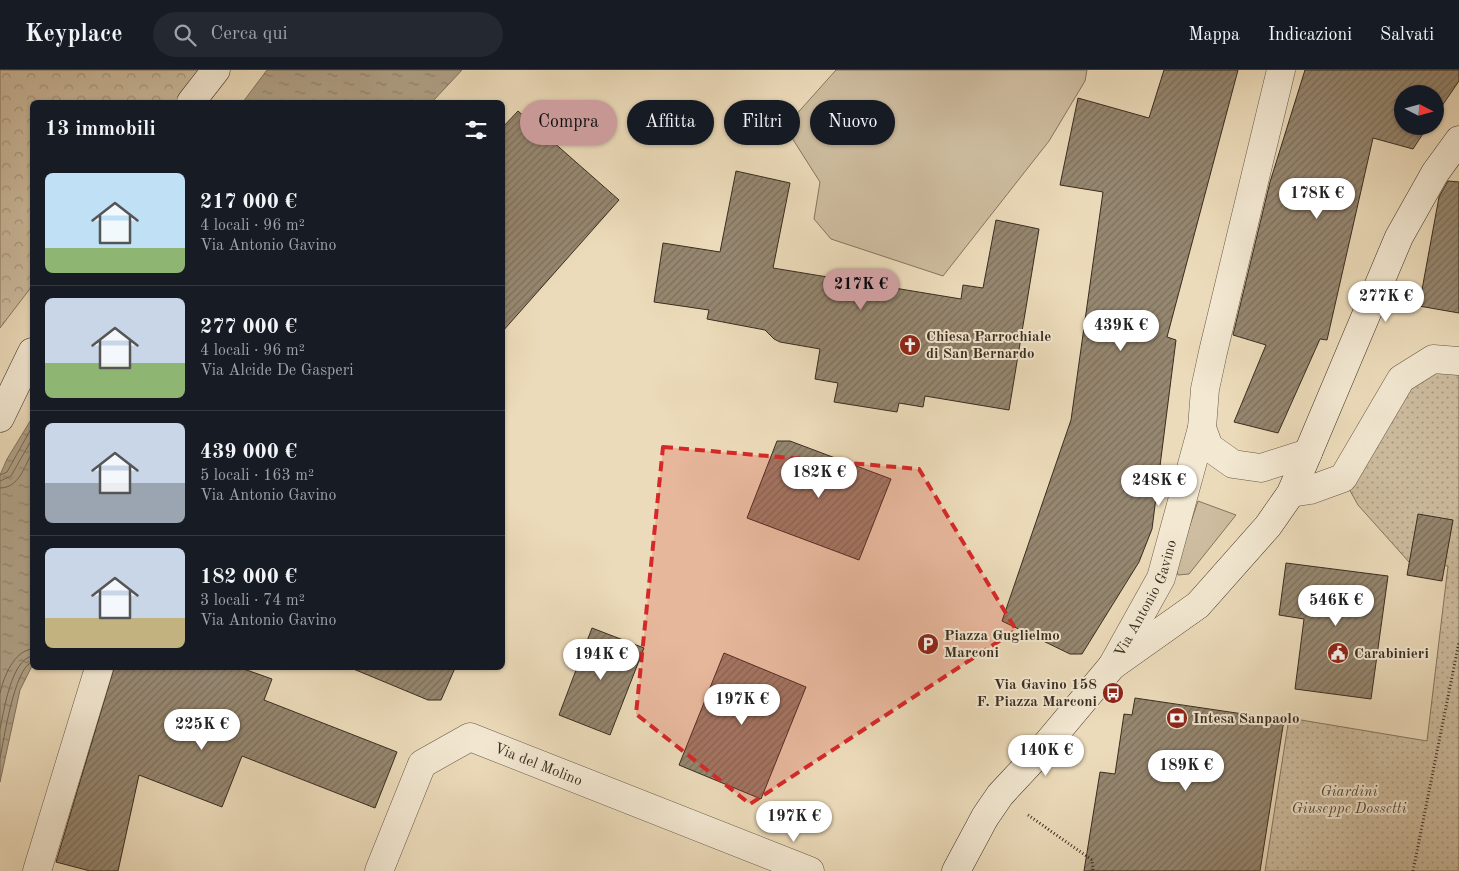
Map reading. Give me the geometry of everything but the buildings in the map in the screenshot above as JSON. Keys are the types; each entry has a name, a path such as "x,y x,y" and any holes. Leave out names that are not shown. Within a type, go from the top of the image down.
{"street":[{"path":"193,100 216,70"},
{"name":"Via Antonio Gavino","path":"956,871 985,817 1000,795 1040,752 1112,666 1161,578 1202,428 1205,388 1281,70"},
{"name":"Via Antonio Gavino","path":"1112,666 1198,605 1268,526 1291,493 1399,237 1435,173 1459,140"},
{"path":"0,418 30,356"},
{"path":"1291,493 1310,490 1344,478 1402,378 1434,358 1459,361"},
{"path":"1202,428 1209,447 1233,464 1261,468 1308,453"},
{"path":"36,871 98,670"},
{"name":"Via del Molino","path":"379,871 422,764 470,737 764,855 810,871"}],"path":[{"path":"1413,871 1459,642"},
{"path":"1000,795 1092,860 1093,871"}],"highlighted area":[{"path":"663,447 919,469 1016,630 750,804 636,714"}],"green space":[{"path":"0,70 201,70 178,100 30,100 30,289 0,328"},
{"path":"836,70 1087,70 1085,81 1049,141 943,276 831,239 814,219 820,182 796,145 800,145 800,110"},
{"name":"Giardini Giuseppe Dossetti","path":"1459,361 1459,871 1265,871 1289,718 1427,741 1448,566 1409,562 1358,505 1343,478 1401,379"},
{"path":"1198,501 1236,515 1189,574 1178,575 1176,567"}],"water":[{"path":"267,70 462,70 434,100 244,100"},
{"path":"30,421 30,670 20,690 0,782 0,475 7,459"}],"place":[{"name":"Chiesa Parrochiale di San Bernardo","path":"910,345"},
{"name":"Piazza Guglielmo Marconi","path":"928,644"},
{"name":"Carabinieri","path":"1338,653"},
{"name":"Via Gavino 158 F. Piazza Marconi","path":"1113,693"},
{"name":"Intesa Sanpaolo","path":"1177,718"}]}
